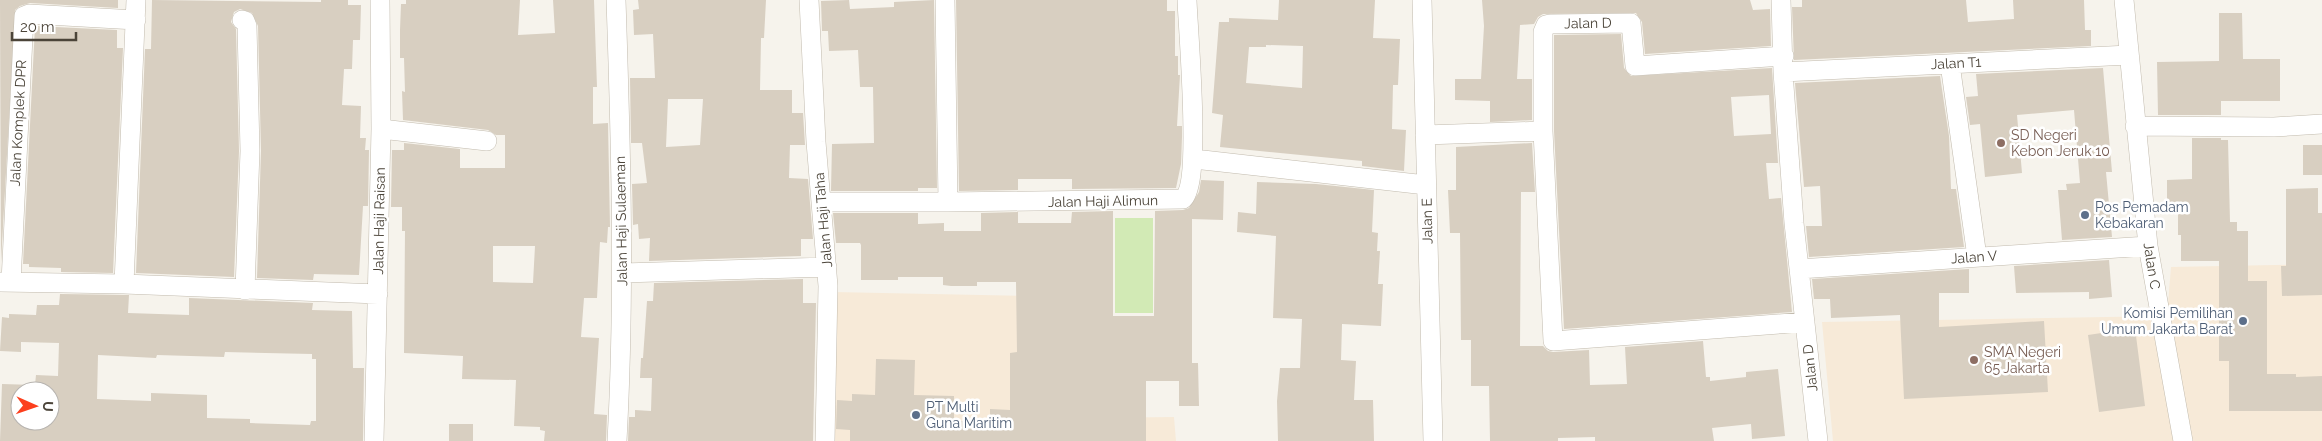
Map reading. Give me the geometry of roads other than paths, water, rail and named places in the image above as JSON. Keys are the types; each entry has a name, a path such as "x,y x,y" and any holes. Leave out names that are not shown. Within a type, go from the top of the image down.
{"street":[{"path":"124,284 136,0"},
{"name":"Jalan Haji Raisan","path":"374,441 378,294 380,0"},
{"name":"Jalan Haji Sulaeman","path":"616,0 623,273 622,352 617,441"},
{"name":"Jalan Haji Taha","path":"809,0 816,142 827,267 825,441"},
{"path":"945,0 948,202"},
{"name":"Jalan Haji Alimun","path":"821,202 1182,200 1187,196 1194,159 1187,0"},
{"name":"Jalan E","path":"1422,0 1433,441"},
{"name":"Jalan D","path":"1781,0 1794,223 1818,441"},
{"name":"Jalan C","path":"2124,0 2148,246 2183,441"},
{"name":"Jalan Komplek DPR","path":"136,20 32,7 23,20 5,282 124,284 378,294"},
{"path":"242,20 246,22 248,38 250,142 245,290"},
{"name":"Jalan D","path":"1543,131 1543,32 1546,25 1571,22 1631,24 1635,66 1784,64"},
{"name":"Jalan T1","path":"1784,64 1950,64 2129,55"},
{"path":"1950,64 1977,257"},
{"path":"2135,126 2274,127 2322,124"},
{"path":"380,129 487,141"},
{"path":"1425,135 1543,131 1553,341 1805,322"},
{"path":"1194,159 1426,185"},
{"name":"Jalan V","path":"1799,268 2148,246"},
{"path":"623,273 827,267"}],"place":[{"name":"SD Negeri Kebon Jeruk 10","path":"2001,143"},
{"name":"Pos Pemadam Kebakaran","path":"2085,215"},
{"name":"Komisi Pemilihan Umum Jakarta Barat","path":"2243,321"},
{"name":"SMA Negeri 65 Jakarta","path":"1974,360"},
{"name":"PT Multi Guna Maritim","path":"916,415"}]}
